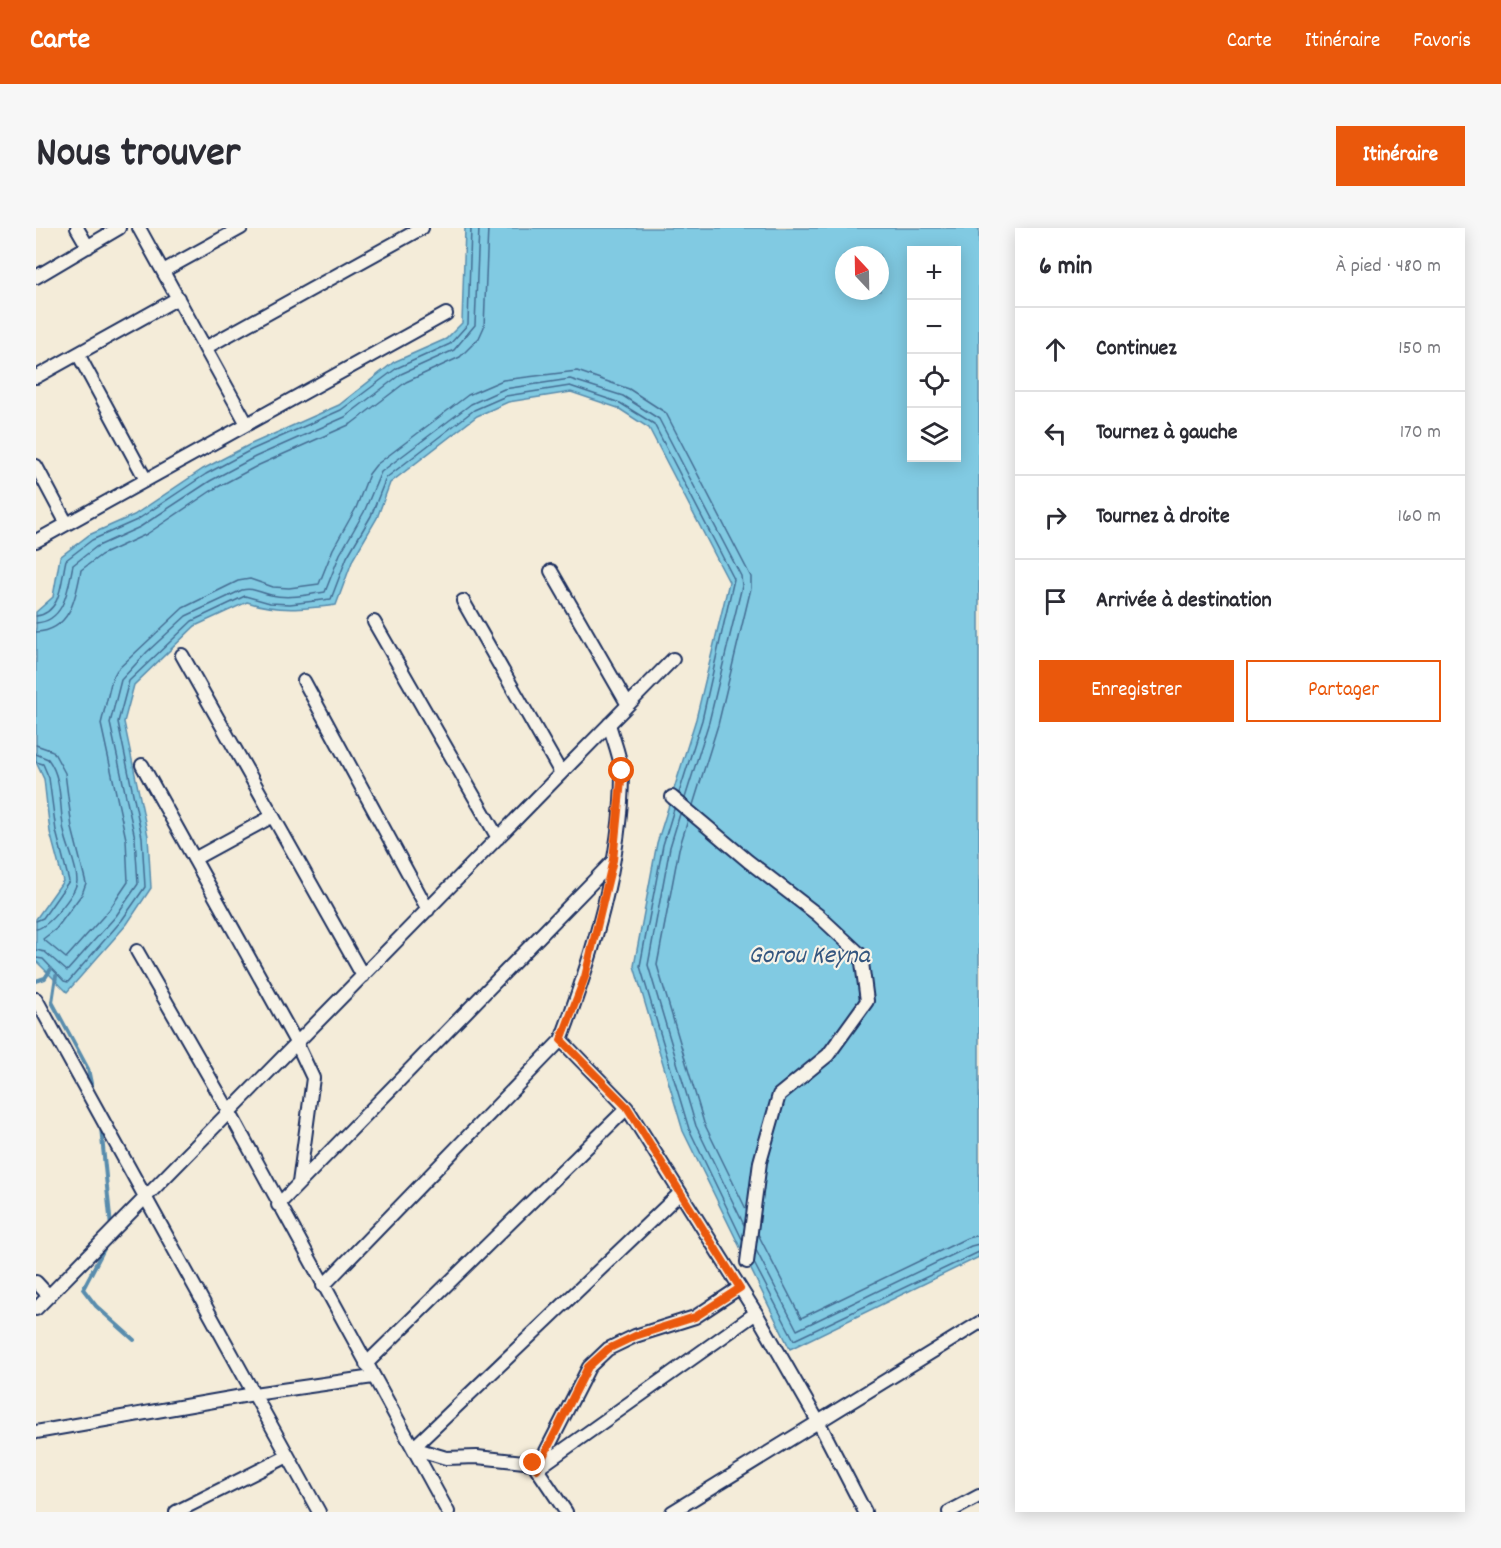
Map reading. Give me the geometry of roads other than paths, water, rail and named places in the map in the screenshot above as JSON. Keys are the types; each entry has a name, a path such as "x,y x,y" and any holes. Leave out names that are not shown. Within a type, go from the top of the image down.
{"street":[{"path":"77,228 88,247"},
{"path":"36,277 119,228"},
{"path":"139,228 247,424"},
{"path":"163,271 240,228"},
{"path":"205,348 422,228"},
{"path":"36,377 178,298"},
{"path":"36,541 446,315"},
{"path":"78,354 146,480"},
{"path":"36,465 67,524"},
{"path":"551,571 628,705"},
{"path":"463,601 561,773"},
{"path":"375,622 498,838"},
{"path":"182,655 363,976"},
{"path":"36,1309 673,659"},
{"path":"304,681 428,910"},
{"path":"323,1286 561,1040 585,977 613,860 622,771 609,724"},
{"path":"142,765 297,1044 313,1078 299,1183"},
{"path":"672,796 747,861 818,915 861,955 867,1001 828,1055 779,1095 760,1162 747,1262"},
{"path":"194,860 273,816"},
{"path":"278,1205 613,860"},
{"path":"137,951 230,1113 278,1205 448,1512"},
{"path":"36,999 319,1512"},
{"path":"561,1040 627,1107 756,1313 819,1424 865,1512"},
{"path":"366,1364 627,1107"},
{"path":"413,1449 680,1193"},
{"path":"36,1282 49,1296"},
{"path":"537,1469 588,1367 608,1349 635,1336 695,1317 740,1288"},
{"path":"537,1469 756,1313"},
{"path":"672,1512 819,1424 979,1323"},
{"path":"36,1432 254,1394 374,1377"},
{"path":"413,1449 447,1458 477,1457 533,1463 566,1512"},
{"path":"176,1512 288,1456"},
{"path":"949,1512 979,1496"}],"water":[{"name":"Gorou Keyna","path":"465,228 979,228 979,1257 790,1349 683,1131 634,966 657,843 696,719 729,582 649,428 618,408 571,392 508,402 477,416 390,483 377,518 353,559 336,605 280,608 247,602 195,626 134,685 124,722 148,836 151,888 127,924 67,992 36,961 36,919 63,881 50,832 44,779 36,762 36,612 53,597 60,557 89,535 134,515 203,469 249,445 339,405 394,362 446,339 462,323"}],"waterway":[{"path":"36,981 45,978 51,969"},
{"path":"56,976 52,1002 88,1069 93,1093"},
{"path":"101,1127 111,1227"},
{"path":"106,1245 83,1289 96,1306 134,1340"}]}
